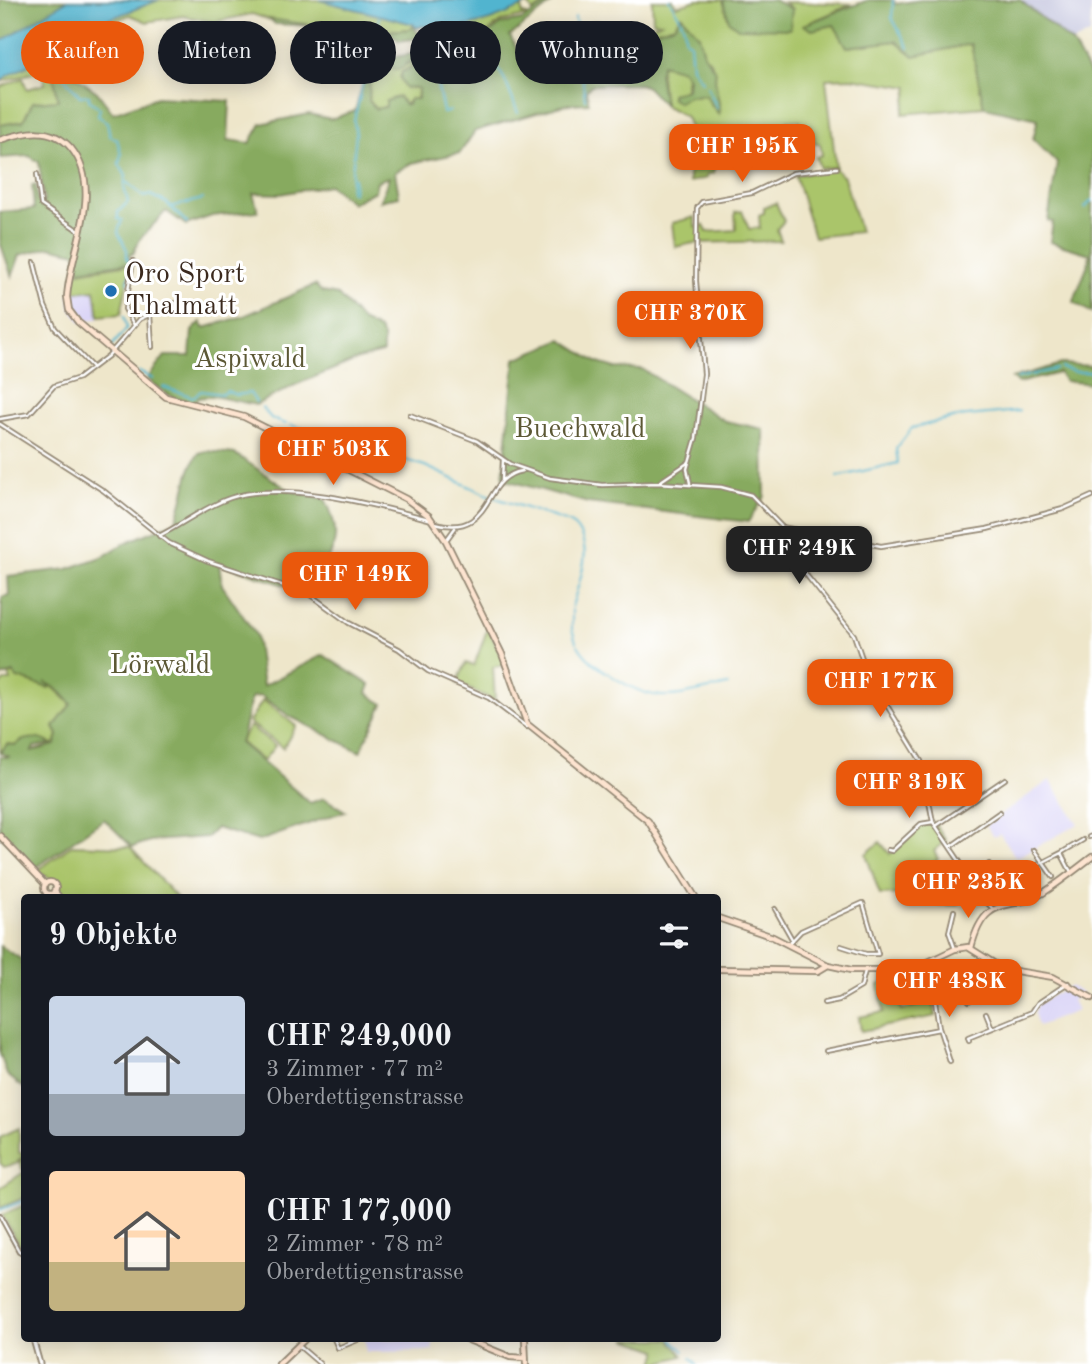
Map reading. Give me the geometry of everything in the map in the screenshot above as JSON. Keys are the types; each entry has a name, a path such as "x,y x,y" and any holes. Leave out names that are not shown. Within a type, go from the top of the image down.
{"main road":[{"path":"0,140 41,132 61,139 72,150 85,181 79,231 67,290 68,307 78,322 169,398 244,417 406,499 434,522 502,654 530,728 648,821 694,894"},
{"path":"0,836 45,884 46,894"},
{"path":"971,948 978,928 994,910 1004,904 1037,896 1092,857"},
{"path":"45,884 54,883 57,894"},
{"path":"48,894 54,891"},
{"path":"721,919 789,944 828,965 865,971 907,971 955,949 971,948 1008,971 1050,976 1069,983 1092,998"},
{"path":"812,970 821,962"},
{"path":"721,969 821,970 828,965"},
{"path":"279,1364 302,1342"},
{"path":"473,1342 525,1361 525,1342"}],"street":[{"path":"690,483 689,462 696,438 704,374 695,270 695,215 699,204 752,193 793,173 837,169"},
{"path":"37,174 41,204 79,231"},
{"path":"133,261 125,311 134,325"},
{"path":"34,262 45,306 55,328 92,367"},
{"path":"0,419 27,416 54,386 79,378 111,352 134,325 150,314 175,303"},
{"path":"150,314 152,346"},
{"path":"410,415 477,440 503,460 526,471 602,485 690,483 754,496 782,527 807,576 854,635 866,673 916,750 925,774 935,824 962,865 968,883 994,910"},
{"path":"0,425 104,491 159,536 208,561 309,594 349,623 399,649 428,671 489,698 530,728"},
{"path":"502,482 503,460"},
{"path":"657,483 689,462"},
{"path":"446,541 455,528 472,520 493,497 502,482 512,474 526,471"},
{"path":"159,536 177,529 191,516 224,500 285,490 379,507 455,528"},
{"path":"782,527 881,546 987,529 1063,509 1092,496"},
{"path":"517,719 523,715"},
{"path":"888,850 892,851 921,824 935,824 1005,779"},
{"path":"950,847 1000,812"},
{"path":"1002,897 1015,887 1030,869 1083,840"},
{"path":"1034,850 1052,877"},
{"path":"1061,853 1071,872"},
{"path":"989,864 1004,904"},
{"path":"789,944 792,939 863,903 878,954 866,954 841,946"},
{"path":"775,909 792,939"},
{"path":"954,911 949,932 955,949"},
{"path":"950,1062 939,1029 935,1001 986,958"},
{"path":"933,961 962,978 973,997 969,1001"},
{"path":"984,999 982,992 985,980 996,976 996,965"},
{"path":"824,1003 839,1000 860,987 865,971"},
{"path":"969,1041 968,1038 1033,1010 1038,1003 1069,983"},
{"path":"986,1013 992,1028"},
{"path":"826,1051 939,1029"},
{"path":"0,1216 21,1252"},
{"path":"34,1342 40,1364"},
{"path":"335,1342 338,1348 353,1342"},
{"path":"299,1345 320,1364"}],"shaded area":[{"path":"1020,0 1092,0 1090,34 1072,43"},
{"path":"95,290 99,318 81,322 71,309 69,293"},
{"path":"1050,780 1078,824 1016,858 1000,834 994,837 986,825"},
{"path":"1070,986 1083,994 1072,1000 1077,1011 1038,1026 1034,1013 1038,1004"},
{"path":"365,1342 434,1342 432,1351 366,1352"}],"green space":[{"path":"0,0 550,0 533,12 528,4 522,7 522,14 528,15 501,22 410,21 410,29 396,30 396,21 290,21 290,23 252,14 219,21 183,16 147,22 130,15 114,21 21,21 21,76 0,82"},
{"path":"0,0 68,0 34,21 21,21 21,29 0,42"},
{"path":"556,0 529,21 517,21"},
{"path":"652,0 673,0 676,6 697,0 723,0 729,21 792,9 784,2 852,4 804,25 812,30 834,24 848,47 896,41 914,56 971,44 984,107 903,114 909,87 851,78 826,79 836,167 820,168 816,157 822,155 820,144 815,144 811,126 801,129 800,120 787,121 788,125 779,127 775,135 761,143 764,158 743,169 728,157 714,156 714,173 707,174 707,178 689,182 690,128 686,117 664,105 663,65 677,66 685,74 685,87 678,102 688,96 706,95 711,105 712,63 704,55 698,35 681,15 675,25 663,28 663,21 653,21"},
{"path":"723,0 774,0 792,9 790,29 738,28 729,21"},
{"path":"868,0 894,0 895,4 921,0 1020,0 1072,43 1092,78 1092,313 1074,302 1090,254 1050,242 1053,222 1048,221 1057,163 1033,139 1038,119 984,107 971,44 914,56 896,41 847,47 834,25 812,30 803,25"},
{"path":"681,15 699,35 704,54 716,72 719,115 705,95 688,96 678,102 671,97 671,94 687,89 688,78 683,70 663,64 663,28 675,25"},
{"path":"270,19 290,22 290,25 276,24 276,21"},
{"path":"515,21 515,32 510,36 515,46 515,84 640,84 591,85 586,91 589,103 568,104 475,131 460,153 412,163 395,172 399,196 380,201 389,177 377,181 375,191 352,203 329,185 280,194 253,193 258,211 212,216 186,225 166,211 140,239 133,254 130,254 129,263 79,270 76,267 77,253 50,247 20,255 12,277 0,242 0,212 34,209 32,185 36,185 38,202 44,202 39,162 29,156 0,158 0,125 23,121 33,102 58,100 55,84 86,84 97,92 113,113 157,97 230,101 228,140 250,143 261,124 309,114 331,119 355,111 363,84 370,84 369,101 376,109 386,107 386,101 399,97 408,105 410,99 418,99 418,89 405,88 400,78 402,72 410,68 410,84 501,84 501,24"},
{"path":"410,29 410,39 399,41 396,30"},
{"path":"410,54 410,62 396,70 396,57"},
{"path":"410,61 410,69 407,71 410,84 415,84 418,90 417,100 410,100 405,105 398,97 386,101 387,106 377,109 369,101 370,84 396,84 396,62 402,65"},
{"path":"21,79 21,84 25,84 27,89 55,84 58,100 33,102 23,121 0,125 0,87"},
{"path":"640,84 661,84 664,105 647,87"},
{"path":"835,169 844,177 860,232 814,237 795,175"},
{"path":"776,203 784,221 777,229 781,241 694,243 675,247 672,223 695,217 695,227 704,225 707,232 736,230 735,212 742,211 749,229 760,228 759,215 764,213 764,207"},
{"name":"Oro Sport Thalmatt","path":"131,264 121,314 99,316 95,290 75,292 73,275 78,272"},
{"name":"Aspiwald","path":"315,285 322,292 338,295 362,321 379,330 383,337 383,353 358,359 295,385 256,405 213,396 198,398 194,403 187,402 169,395 147,379 165,356 190,356 192,331 201,322 204,328 244,316"},
{"name":"Buechwald","path":"562,340 598,363 615,368 642,369 725,421 764,429 765,496 748,522 588,503 503,479 515,359"},
{"path":"1061,364 1092,366 1092,384 1065,381 1059,373 1018,383 1012,378"},
{"name":"Lörwald","path":"206,451 235,454 289,490 325,499 331,514 335,526 333,548 311,594 219,563 222,585 256,635 263,686 323,655 370,685 367,693 383,704 360,752 289,716 261,696 252,697 248,708 240,743 310,803 324,798 345,811 259,841 216,828 207,837 150,841 132,847 104,819 34,869 0,834 0,757 10,757 0,753 7,744 16,745 28,739 38,739 51,744 34,747 32,751 55,745 58,735 54,727 71,704 59,691 45,682 49,688 17,678 14,673 0,677 2,597 9,595 8,576 67,569 104,556 125,543 175,522 190,469 199,453"},
{"path":"488,627 506,665 493,667 495,701 457,683 466,663 474,666"},
{"path":"13,674 45,687 52,686 71,704 54,727 58,735 55,744 24,740 16,745 7,744 0,753 0,687 4,681 11,681 9,675"},
{"path":"263,700 296,726 283,748 249,722"},
{"path":"250,726 275,746 263,761 240,742"},
{"path":"934,822 946,841 934,851 938,859 926,869 926,896 954,897 970,886 980,895 961,897 957,905 905,903 903,894 880,895 866,854 880,842 890,854 922,825"},
{"path":"72,845 130,847 173,894 61,894 56,882 37,871"},
{"path":"0,946 21,959 21,1086 7,1075 0,1054"},
{"path":"883,972 901,972 899,979 891,981 902,1010 933,1001 936,1016 861,1031 859,1017 884,1012 879,985 882,983"},
{"path":"19,1128 21,1158 16,1164 4,1167 0,1163 0,1137"},
{"path":"21,1174 21,1199 0,1208 0,1188"},
{"path":"21,1206 21,1248 2,1215"},
{"path":"635,1342 672,1342 683,1356 654,1364 658,1350"}],"water":[{"path":"68,0 159,0 104,21 34,21"},
{"path":"319,0 535,0 485,21 410,21 410,23"},
{"path":"21,29 21,69 0,82 0,42"}],"waterway":[{"path":"669,0 683,24 685,39 690,43 692,67 702,81"},
{"path":"893,0 892,18 909,48"},
{"path":"379,17 379,21"},
{"path":"575,17 585,99"},
{"path":"501,73 518,113"},
{"path":"70,84 80,96 89,95 89,100 100,108 98,116 107,122 110,136 117,139 121,154 119,164 126,176 124,187 128,202 118,212 118,219 122,220 118,232 127,250 127,259 131,262 130,273"},
{"path":"350,192 356,134 354,121 363,84"},
{"path":"437,84 443,111"},
{"path":"707,86 717,108"},
{"path":"443,113 450,111"},
{"path":"353,193 354,178"},
{"path":"125,181 144,197 150,195 167,203 187,223"},
{"path":"170,207 203,199"},
{"path":"1085,208 1092,200"},
{"path":"128,283 129,276"},
{"path":"112,346 127,328 124,316"},
{"path":"1061,368 1075,372 1092,372"},
{"path":"1017,378 1057,369"},
{"path":"139,372 153,379"},
{"path":"163,387 193,397 201,391 222,394 227,391 236,395 250,393 256,402"},
{"path":"262,408 272,419 286,424"},
{"path":"837,477 898,463 896,449 912,428 957,417 1019,411"},
{"path":"291,425 425,466 490,496 571,523 579,532 585,552 582,574 572,607"},
{"path":"572,610 572,629 576,642"},
{"path":"578,645 588,658 609,674 640,691 654,695 679,695 728,685"},
{"path":"0,1210 21,1202"},
{"path":"675,1342 684,1351"},
{"path":"691,1358 697,1364"}],"place":[{"name":"Oro Sport Thalmatt","path":"111,291"}]}
